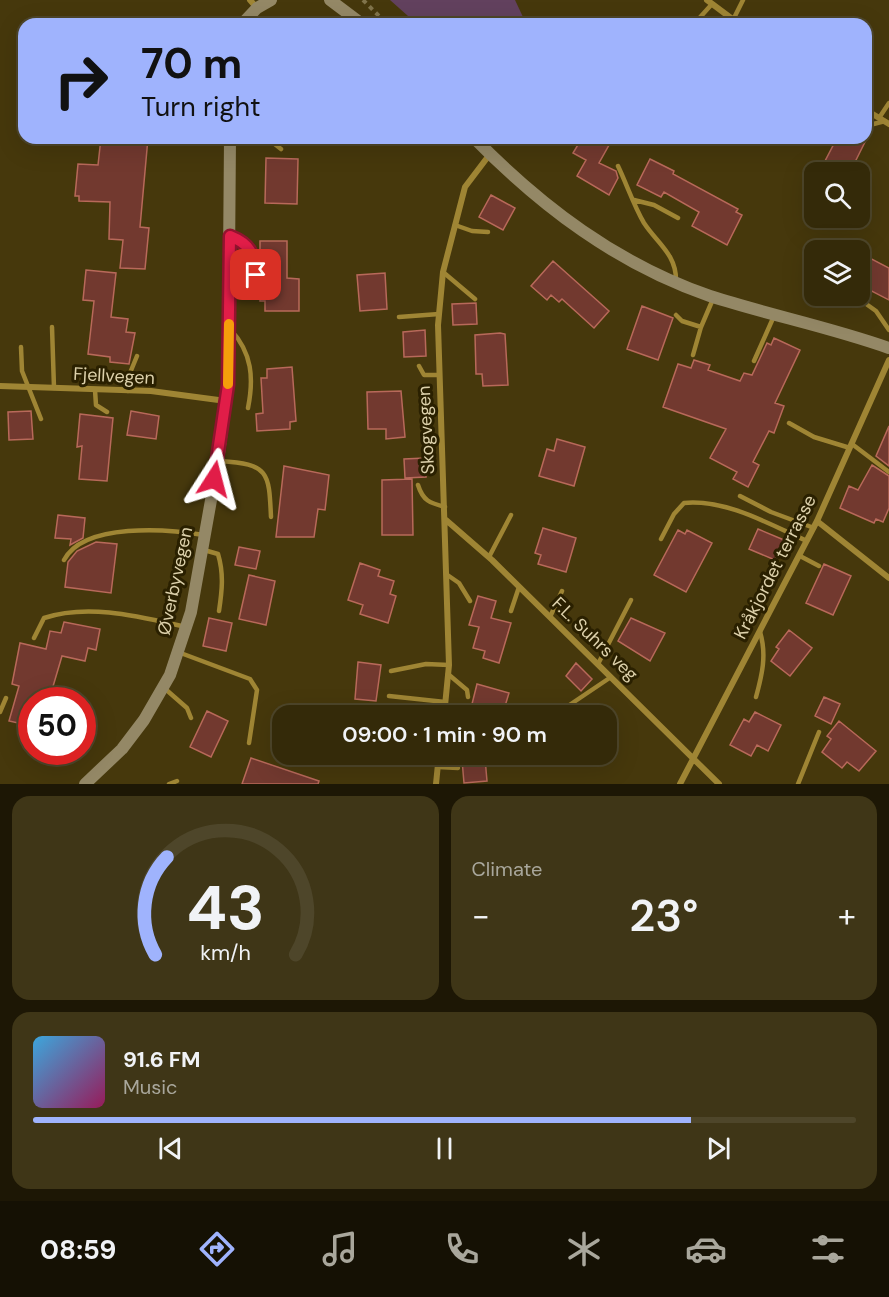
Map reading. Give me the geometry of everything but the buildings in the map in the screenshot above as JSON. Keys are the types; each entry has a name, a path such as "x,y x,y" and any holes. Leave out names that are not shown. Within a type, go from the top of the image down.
{"main road":[{"path":"245,18 253,4 271,0"},
{"path":"330,0 356,18"},
{"name":"Øverbyvegen","path":"85,784 122,749 144,720 164,687 186,627 218,461 226,401 229,328 230,144"},
{"path":"480,144 565,220 604,246 676,283 715,297 843,332 889,348"}],"street":[{"path":"710,2 731,18"},
{"name":"Skogvegen","path":"445,705 449,665 446,520 438,375 439,314 443,272 465,187 472,174 490,154"},
{"name":"Kråkjordet terrasse","path":"680,784 800,556 889,360"},
{"name":"Fjellvegen","path":"0,386 128,391 226,401"},
{"name":"F.L. Suhrs veg","path":"446,520 519,586 719,784"},
{"path":"815,524 889,578"},
{"path":"436,784 438,767"}],"lane":[{"path":"737,18 743,0"},
{"path":"698,18 710,2"},
{"path":"884,121 889,102"},
{"path":"275,144 281,149"},
{"path":"618,166 645,225 663,245 676,268 676,283"},
{"path":"634,200 654,205 678,218"},
{"path":"455,225 472,231 488,232"},
{"path":"230,236 244,242 252,251 255,287"},
{"path":"443,272 476,298"},
{"path":"693,355 701,327 715,297"},
{"path":"869,306 876,311 889,330"},
{"path":"399,317 439,314"},
{"path":"754,361 775,314"},
{"path":"676,315 682,321 701,327"},
{"path":"52,327 54,388"},
{"path":"229,328 248,354 251,370 248,408"},
{"path":"21,347 22,371 41,419"},
{"path":"128,391 130,373 138,356"},
{"path":"419,366 424,375 438,375"},
{"path":"95,390 96,405 107,412"},
{"path":"789,423 814,436 851,446 889,472"},
{"path":"218,461 255,466 264,472 272,499 271,517"},
{"path":"418,485 421,494 429,503 445,507"},
{"path":"740,496 771,512 815,524"},
{"path":"661,539 674,514 684,503 701,502 734,510 807,541"},
{"path":"489,557 511,515"},
{"path":"64,560 68,550 113,532 179,530 204,535"},
{"path":"201,549 218,554 223,583 219,611"},
{"path":"800,556 819,566"},
{"path":"446,574 459,583 470,601"},
{"path":"511,610 519,586"},
{"path":"550,617 562,591"},
{"path":"598,664 631,600"},
{"path":"34,638 44,618 74,610 125,615 186,627"},
{"path":"756,698 764,662 764,644 760,632"},
{"path":"178,652 250,679 257,690 249,743"},
{"path":"391,671 426,664 449,665"},
{"path":"448,674 467,690 468,697"},
{"path":"569,705 611,677"},
{"path":"164,687 187,708 191,717"},
{"path":"389,696 445,702"},
{"path":"0,712 6,698"},
{"path":"798,784 819,732"},
{"path":"438,767 458,768"},
{"path":"169,784 177,781"}],"shaded area":[{"path":"390,0 515,0 523,17 522,18 410,18"}],"slow traffic":[{"path":"228,384 229,324"}],"route":[{"path":"214,479 228,385 230,236 244,242 252,251 256,275"}]}
